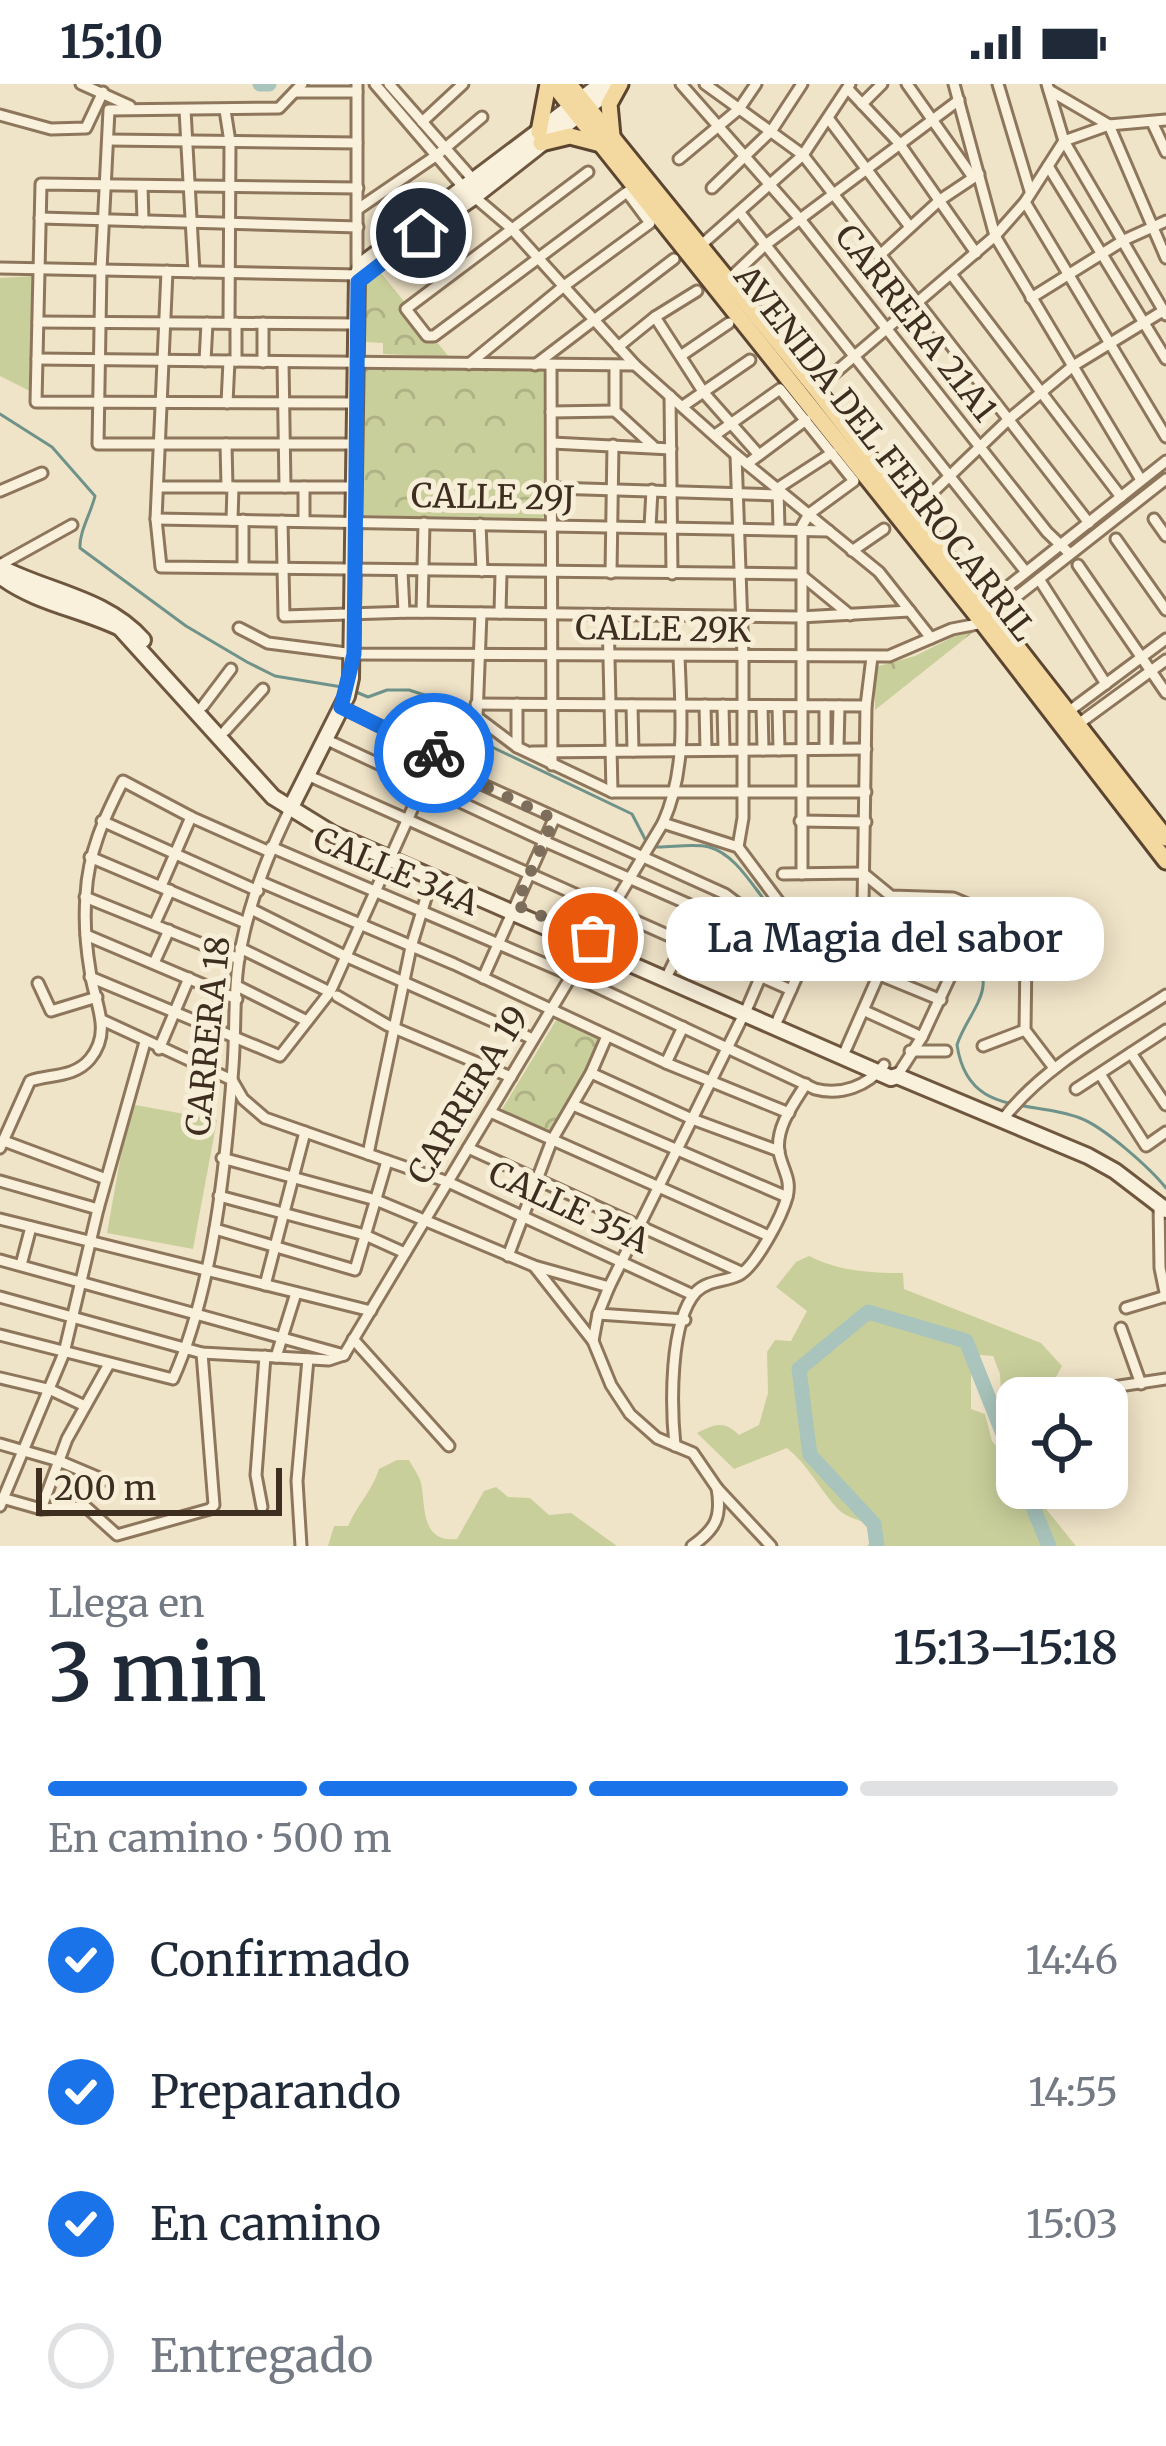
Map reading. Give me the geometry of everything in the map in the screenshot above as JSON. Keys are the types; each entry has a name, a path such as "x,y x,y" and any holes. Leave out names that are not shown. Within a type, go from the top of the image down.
{"main road":[{"name":"AVENIDA DEL FERROCARRIL","path":"550,84 580,107"},
{"path":"540,138 550,84"},
{"name":"AVENIDA DEL FERROCARRIL","path":"569,84 580,107 987,611 1166,861"},
{"path":"580,107 601,84"},
{"path":"540,138 570,136 608,142 609,104 619,84"},
{"path":"359,277 477,192 580,107 619,84"},
{"name":"AVENIDA DEL FERROCARRIL","path":"608,142 816,389 1166,838"},
{"name":"CARRERA 18","path":"292,806 344,702 351,678 354,324 359,277"},
{"path":"0,570 93,603 126,621 292,806"},
{"path":"0,570 32,595 88,612 120,628 273,797 332,834 394,856 897,1076 1009,1111 1088,1156 1162,1207"},
{"path":"394,856 432,878 514,909"},
{"path":"591,942 846,1048 881,1069"}],"street":[{"path":"81,84 135,109"},
{"path":"375,84 390,87 441,152"},
{"path":"422,122 463,84"},
{"name":"CARRERA 21A1","path":"681,84 800,219 1065,549"},
{"path":"704,84 802,155 1089,523"},
{"path":"680,159 739,109 756,84"},
{"path":"712,188 772,130 802,84"},
{"path":"862,104 882,84"},
{"path":"907,84 975,175"},
{"path":"954,84 995,236 1145,477 1164,486"},
{"path":"998,84 1030,191"},
{"path":"390,87 441,152 635,365 879,572 931,638"},
{"path":"699,247 802,155 849,87 899,143 976,253"},
{"path":"1048,87 1109,124 1166,258"},
{"path":"910,513 1072,365 1165,313 1064,141 1048,87"},
{"path":"353,444 98,444 99,322 110,110 279,107 299,88 357,88"},
{"name":"CARRERA 18","path":"357,88 359,277"},
{"path":"0,115 50,129 86,128 103,92"},
{"path":"726,282 764,246 959,100"},
{"path":"185,110 194,272"},
{"path":"225,110 230,142 232,323 227,403"},
{"path":"358,209 441,152 482,117"},
{"path":"828,118 910,227"},
{"path":"816,389 995,236 1064,141 1109,124 1166,120"},
{"path":"1152,122 1166,152"},
{"path":"108,140 357,143"},
{"path":"1048,166 1166,359"},
{"path":"469,364 650,224 627,192 434,336 427,336 406,314 409,305 588,172"},
{"path":"881,254 975,175"},
{"path":"354,403 36,402 41,184 358,188"},
{"path":"142,186 143,221"},
{"path":"1024,202 1166,437"},
{"path":"740,214 1026,572"},
{"path":"40,218 358,227"},
{"path":"1030,298 1124,239 1166,221"},
{"path":"535,365 674,259"},
{"path":"0,268 359,277"},
{"path":"167,272 156,519 161,568 800,574 850,615"},
{"path":"951,274 1121,497"},
{"path":"1153,292 1166,286"},
{"path":"618,347 697,291"},
{"path":"655,317 728,425 759,455"},
{"path":"38,322 354,324"},
{"path":"205,361 206,323"},
{"path":"263,323 263,362"},
{"path":"682,355 729,323"},
{"path":"37,359 635,365"},
{"path":"683,406 750,360"},
{"path":"284,362 285,487"},
{"path":"551,365 552,764"},
{"path":"615,366 615,411"},
{"path":"715,435 780,389 854,481 809,514 802,529 802,874"},
{"path":"670,396 672,574"},
{"path":"551,412 615,411 654,446"},
{"path":"747,464 806,420"},
{"path":"551,442 670,449"},
{"path":"226,444 243,567"},
{"path":"611,574 613,445"},
{"path":"551,488 778,491 832,453"},
{"path":"736,455 743,750 738,847"},
{"path":"987,611 1039,579 1089,523 1166,461"},
{"path":"0,491 42,473"},
{"path":"987,611 1026,572 1164,486"},
{"path":"158,487 353,488"},
{"path":"304,487 304,521"},
{"path":"650,527 652,490"},
{"path":"778,491 779,529"},
{"name":"CALLE 29J","path":"156,519 830,531"},
{"path":"1154,519 1166,536"},
{"path":"282,521 284,616 422,612 800,617 910,611"},
{"path":"422,612 424,523"},
{"path":"480,524 482,571"},
{"path":"0,570 72,525"},
{"path":"852,551 884,529"},
{"path":"1116,539 1166,610"},
{"path":"1078,565 1166,693"},
{"path":"402,572 404,612"},
{"path":"500,613 501,572"},
{"path":"1039,579 1106,684"},
{"name":"CALLE 29K","path":"239,628 268,643 354,654 872,657 901,654 987,611"},
{"path":"481,613 477,717 522,749 612,792 866,792"},
{"path":"608,614 612,792"},
{"path":"1073,719 1106,684 1166,639"},
{"name":"CARRERA 19","path":"344,1355 663,823 676,792 682,751 680,656"},
{"path":"863,905 866,706 872,657"},
{"path":"1073,719 1166,660"},
{"path":"202,706 231,669"},
{"path":"225,731 263,689"},
{"path":"344,702 437,754 457,773 554,819 644,853 725,894 753,915 760,935"},
{"path":"476,704 866,706"},
{"path":"517,704 522,749"},
{"path":"632,705 633,751"},
{"path":"705,705 706,750"},
{"path":"723,705 724,750"},
{"path":"762,706 763,750"},
{"path":"778,706 779,750"},
{"path":"825,706 825,749"},
{"path":"838,749 839,706"},
{"path":"326,739 544,842 760,935 777,936 807,954 880,975 941,1000"},
{"path":"522,749 866,748"},
{"path":"90,977 280,1056 333,994 437,754"},
{"path":"307,776 791,990"},
{"name":"CALLE 34A","path":"102,821 123,781 190,818 499,944 827,1092 851,1088 881,1069"},
{"path":"510,826 521,803"},
{"name":"CARRERA 18","path":"109,1364 173,1379 187,1349 215,1229 232,1080 239,954 270,849 292,806"},
{"path":"155,923 173,855 190,818"},
{"path":"483,978 554,819"},
{"path":"106,1179 2,1145 26,1086 36,1078 81,1067 97,1048 102,1020 90,977 86,897 90,857 102,821 173,855 411,946 666,1063 789,1113"},
{"path":"800,821 866,822"},
{"path":"663,823 738,847 788,914"},
{"path":"90,857 246,923"},
{"path":"783,874 863,873 891,896 953,898 977,908 1026,957 1025,1030 1054,1068"},
{"path":"368,1154 411,946 432,878"},
{"path":"716,914 725,894"},
{"path":"86,897 239,954 511,1077"},
{"path":"669,971 701,908"},
{"path":"251,909 533,1040"},
{"path":"154,963 169,930"},
{"path":"86,935 237,999"},
{"path":"593,1341 609,1287 746,1010 777,936"},
{"path":"778,1019 807,954"},
{"path":"846,1048 886,958"},
{"path":"897,1076 922,1037 956,964"},
{"path":"159,1049 188,978"},
{"path":"38,982 51,1011 97,997"},
{"path":"237,986 308,1021"},
{"path":"1009,1111 1054,1068 1166,995"},
{"path":"865,1011 922,1037"},
{"name":"CALLE 35A","path":"102,1020 232,1080 253,1110 448,1182 693,1295"},
{"path":"666,1063 683,1027"},
{"path":"983,1046 1025,1030"},
{"path":"508,1256 552,1140 607,1036"},
{"path":"1076,1089 1164,1036"},
{"path":"145,1042 64,1353 1,1501 41,1509 86,1507 117,1535 204,1513 214,1504 202,1352"},
{"path":"910,1051 946,1051"},
{"path":"1131,1053 1166,1105"},
{"path":"591,1073 692,1119 779,1151"},
{"path":"1100,1074 1146,1146 1166,1132"},
{"path":"675,1446 672,1378 693,1295 706,1284 743,1273 769,1237 787,1197 789,1178 779,1151 779,1135 806,1084"},
{"path":"573,1105 787,1197"},
{"path":"490,1112 769,1237"},
{"path":"265,1285 305,1132"},
{"path":"468,1148 743,1273"},
{"path":"222,1158 376,1200 534,1266 609,1287"},
{"path":"215,1229 356,1270 387,1160"},
{"path":"0,1181 98,1209"},
{"path":"219,1196 365,1235 405,1253"},
{"path":"1126,1308 1166,1296 1160,1268 1162,1207"},
{"path":"0,1219 370,1311"},
{"path":"21,1265 31,1227"},
{"path":"0,1260 344,1355"},
{"path":"534,1266 593,1341 611,1385 630,1414 657,1438 693,1453 771,1546"},
{"path":"262,1507 256,1474 270,1356 281,1339 296,1293"},
{"path":"0,1297 202,1352 329,1360 344,1355"},
{"path":"598,1314 685,1320"},
{"path":"1121,1328 1141,1384"},
{"path":"0,1334 109,1364 59,1461 41,1509"},
{"path":"353,1339 449,1446"},
{"path":"302,1546 297,1481 308,1359"},
{"path":"0,1378 51,1390 85,1406"},
{"path":"1128,1386 1166,1379"},
{"path":"0,1444 104,1480"},
{"path":"692,1546 711,1533 718,1521 717,1487"}],"green space":[{"path":"377,268 449,357 383,354 383,343 364,342 365,285"},
{"path":"35,276 30,391 0,376 0,278"},
{"path":"364,368 543,370 544,516 539,520 361,515"},
{"path":"975,626 875,710 875,667 915,656"},
{"path":"558,1017 604,1040 554,1137 499,1114"},
{"path":"130,1104 217,1120 193,1249 107,1233"},
{"path":"809,1256 855,1270 903,1273 904,1289 1041,1343 1062,1366 1056,1377 1000,1377 993,1356 980,1355 971,1371 971,1409 985,1414 996,1446 996,1509 1046,1509 1076,1546 867,1546 879,1532 838,1509 787,1448 734,1469 697,1433 719,1425 739,1435 759,1425 768,1393 767,1352 775,1340 791,1341 807,1311 776,1287 796,1262"},
{"path":"409,1460 417,1474 428,1524 438,1536 457,1539 484,1491 496,1487 508,1497 530,1498 549,1515 571,1513 617,1546 328,1546 334,1526 348,1526 379,1469"}],"waterway":[{"path":"260,84 269,84"},
{"path":"0,414 52,447 95,496 80,548 186,626 247,662 275,676 342,687"},
{"path":"356,692 368,697 387,690 409,690 434,698 471,737 632,814 646,841"},
{"path":"654,847 702,846 722,853 783,921 813,937 914,929 939,931 960,941 977,959 983,978 979,1000 957,1045 974,1085 1004,1102 1061,1112 1090,1123 1126,1149 1166,1188"},
{"path":"877,1546 874,1524 810,1455 799,1369 868,1312 966,1341 996,1416"},
{"path":"1034,1509 1049,1546"}],"way so far":[{"path":"434,753 457,773 554,819 516,905 593,938"}],"place":[{"name":"La Magia del sabor","path":"593,938"}],"route":[{"path":"421,233 358,282 354,654 341,707 434,753"}]}
